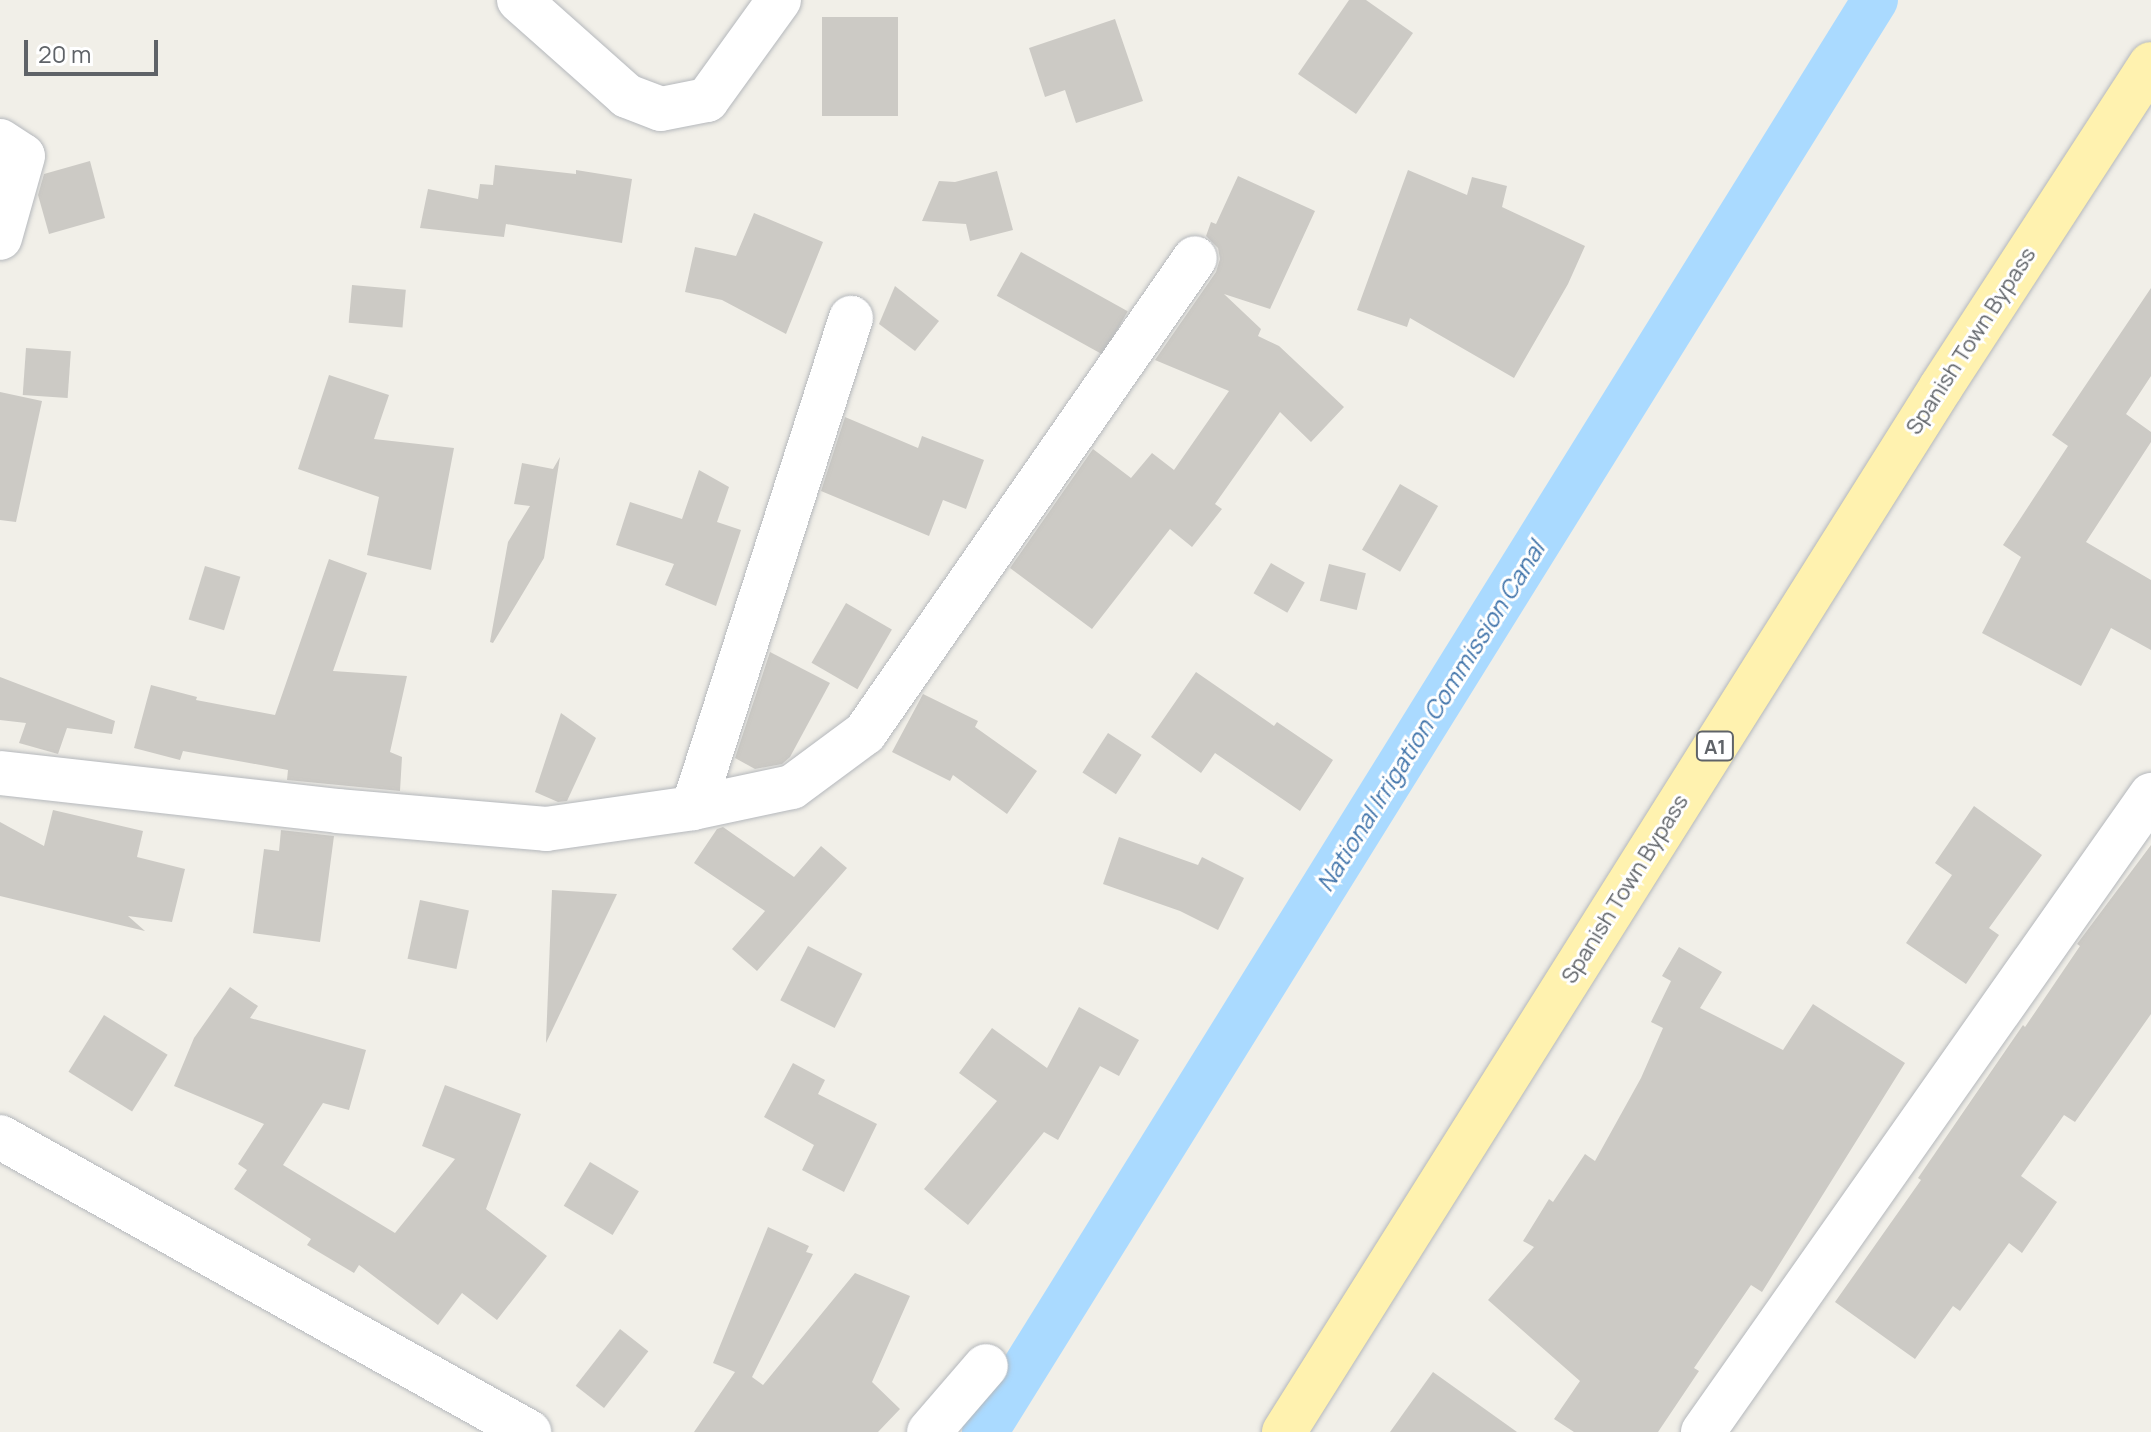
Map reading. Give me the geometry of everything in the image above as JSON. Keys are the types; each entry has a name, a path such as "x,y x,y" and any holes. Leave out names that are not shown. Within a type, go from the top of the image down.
{"main road":[{"name":"Spanish Town Bypass","path":"1284,1432 1932,400 2151,64"}],"street":[{"path":"519,0 627,96 661,109 707,100 779,0"},
{"path":"0,238 11,148"},
{"path":"0,773 337,811 546,829 693,808 792,787 865,733 1195,258"},
{"path":"693,808 851,318"},
{"path":"1703,1432 2151,795"},
{"path":"0,1137 529,1432"},
{"path":"929,1432 986,1366"}],"building":[{"path":"1349,0 1366,0 1413,33 1356,114 1298,74"},
{"path":"822,17 898,17 898,116 822,116"},
{"path":"1115,19 1143,101 1076,123 1065,90 1045,97 1029,48"},
{"path":"90,161 105,218 49,234 38,195 44,174"},
{"path":"495,165 576,174 576,170 632,179 622,243 506,224 504,237 420,228 428,189 478,199 480,184 493,185"},
{"path":"1408,170 1467,195 1472,177 1507,186 1502,207 1585,246 1568,284 1514,378 1410,318 1407,327 1357,310"},
{"path":"997,171 1013,230 970,241 966,224 922,221 939,181 955,182"},
{"path":"1238,176 1315,211 1270,309 1224,294 1261,329 1258,336 1279,346 1344,407 1311,442 1280,412 1215,504 1222,509 1192,547 1170,529 1092,629 1010,568 1093,449 1131,478 1152,453 1174,470 1229,391 1155,360 1216,272 1220,259 1218,248 1206,236 1211,222 1216,224"},
{"path":"754,213 823,242 786,334 722,300 685,292 695,247 736,256"},
{"path":"1021,252 1128,311 1103,355 997,296"},
{"path":"352,285 406,290 402,328 349,323"},
{"path":"895,286 939,321 915,351 879,324"},
{"path":"2151,288 2151,376 2126,414 2151,432 2151,442 2086,542 2151,580 2151,650 2111,628 2081,686 1982,633 2021,557 2003,545 2068,446 2052,435"},
{"path":"26,348 71,351 68,398 23,395"},
{"path":"329,375 389,395 374,439 454,448 431,570 367,555 379,497 298,469"},
{"path":"0,392 42,401 16,522 0,520"},
{"path":"845,417 918,448 922,436 984,460 966,509 943,500 929,536 821,491"},
{"path":"560,457 544,558 493,643 490,642 508,542 530,506 514,504 522,463 553,469"},
{"path":"699,470 729,487 717,522 741,530 716,606 665,585 674,564 616,545 630,502 682,519"},
{"path":"1400,484 1438,506 1400,572 1362,550"},
{"path":"329,559 367,573 333,671 407,676 390,752 402,757 400,791 287,780 288,770 183,751 180,760 134,748 151,685 197,697 196,700 275,715"},
{"path":"1271,563 1305,582 1287,613 1254,593"},
{"path":"1329,564 1366,573 1357,610 1320,601"},
{"path":"205,566 240,577 224,630 189,620"},
{"path":"846,603 892,630 857,689 812,663"},
{"path":"770,652 830,683 790,757 782,764 755,769 735,758"},
{"path":"1196,672 1274,726 1277,722 1333,760 1300,811 1215,753 1201,773 1151,737"},
{"path":"0,677 115,721 112,734 67,728 58,754 19,743 26,723 0,720"},
{"path":"923,694 978,721 975,727 1037,771 1007,814 953,775 950,781 892,752"},
{"path":"561,713 596,738 567,801 558,802 535,792"},
{"path":"1108,733 1142,755 1116,794 1082,772"},
{"path":"1974,806 2042,855 1989,928 1999,935 1966,984 1906,943 1952,875 1935,863"},
{"path":"53,810 143,831 137,857 185,869 172,922 128,916 145,931 0,896 0,822 44,846"},
{"path":"723,827 794,877 821,846 847,868 757,971 732,949 765,911 694,863 717,829"},
{"path":"281,830 334,836 320,942 253,933 264,849 279,851"},
{"path":"1119,837 1198,865 1202,857 1244,878 1218,930 1180,911 1103,884"},
{"path":"2151,845 2151,1014 2075,1122 2064,1115 2021,1176 2057,1202 2022,1253 2009,1243 1960,1311 1953,1306 1915,1359 1835,1302 2080,946 2077,944"},
{"path":"552,890 617,894 546,1043 546,1042"},
{"path":"420,900 469,910 456,969 408,959"},
{"path":"808,946 862,974 835,1028 780,1000"},
{"path":"1679,947 1722,972 1700,1008 1783,1050 1813,1004 1905,1063 1762,1292 1751,1285 1694,1368 1699,1371 1658,1432 1574,1432 1554,1419 1580,1381 1488,1300 1534,1247 1523,1241 1549,1199 1553,1202 1585,1154 1595,1161 1641,1078 1663,1028 1651,1022 1671,981 1662,976"},
{"path":"230,987 258,1006 250,1018 366,1050 349,1110 323,1103 283,1165 395,1233 455,1159 422,1146 445,1085 521,1114 486,1209 547,1256 497,1320 462,1293 438,1325 359,1265 354,1273 307,1245 311,1239 234,1189 247,1170 238,1164 264,1124 174,1086 194,1038"},
{"path":"1079,1007 1139,1040 1119,1076 1100,1066 1058,1140 1044,1132 968,1225 924,1189 997,1101 959,1073 992,1028 1047,1068"},
{"path":"104,1015 168,1055 132,1112 68,1072"},
{"path":"793,1063 825,1080 818,1094 877,1124 844,1192 802,1170 814,1145 764,1117"},
{"path":"590,1162 639,1191 613,1235 564,1206"},
{"path":"768,1227 809,1246 806,1252 813,1254 752,1377 763,1385 855,1273 910,1296 872,1382 900,1409 878,1432 694,1432 735,1372 713,1363"},
{"path":"620,1329 648,1351 604,1408 576,1386"},
{"path":"1433,1372 1517,1432 1390,1432"}],"waterway":[{"name":"National Irrigation Commission Canal","path":"985,1432 1875,0"}]}
